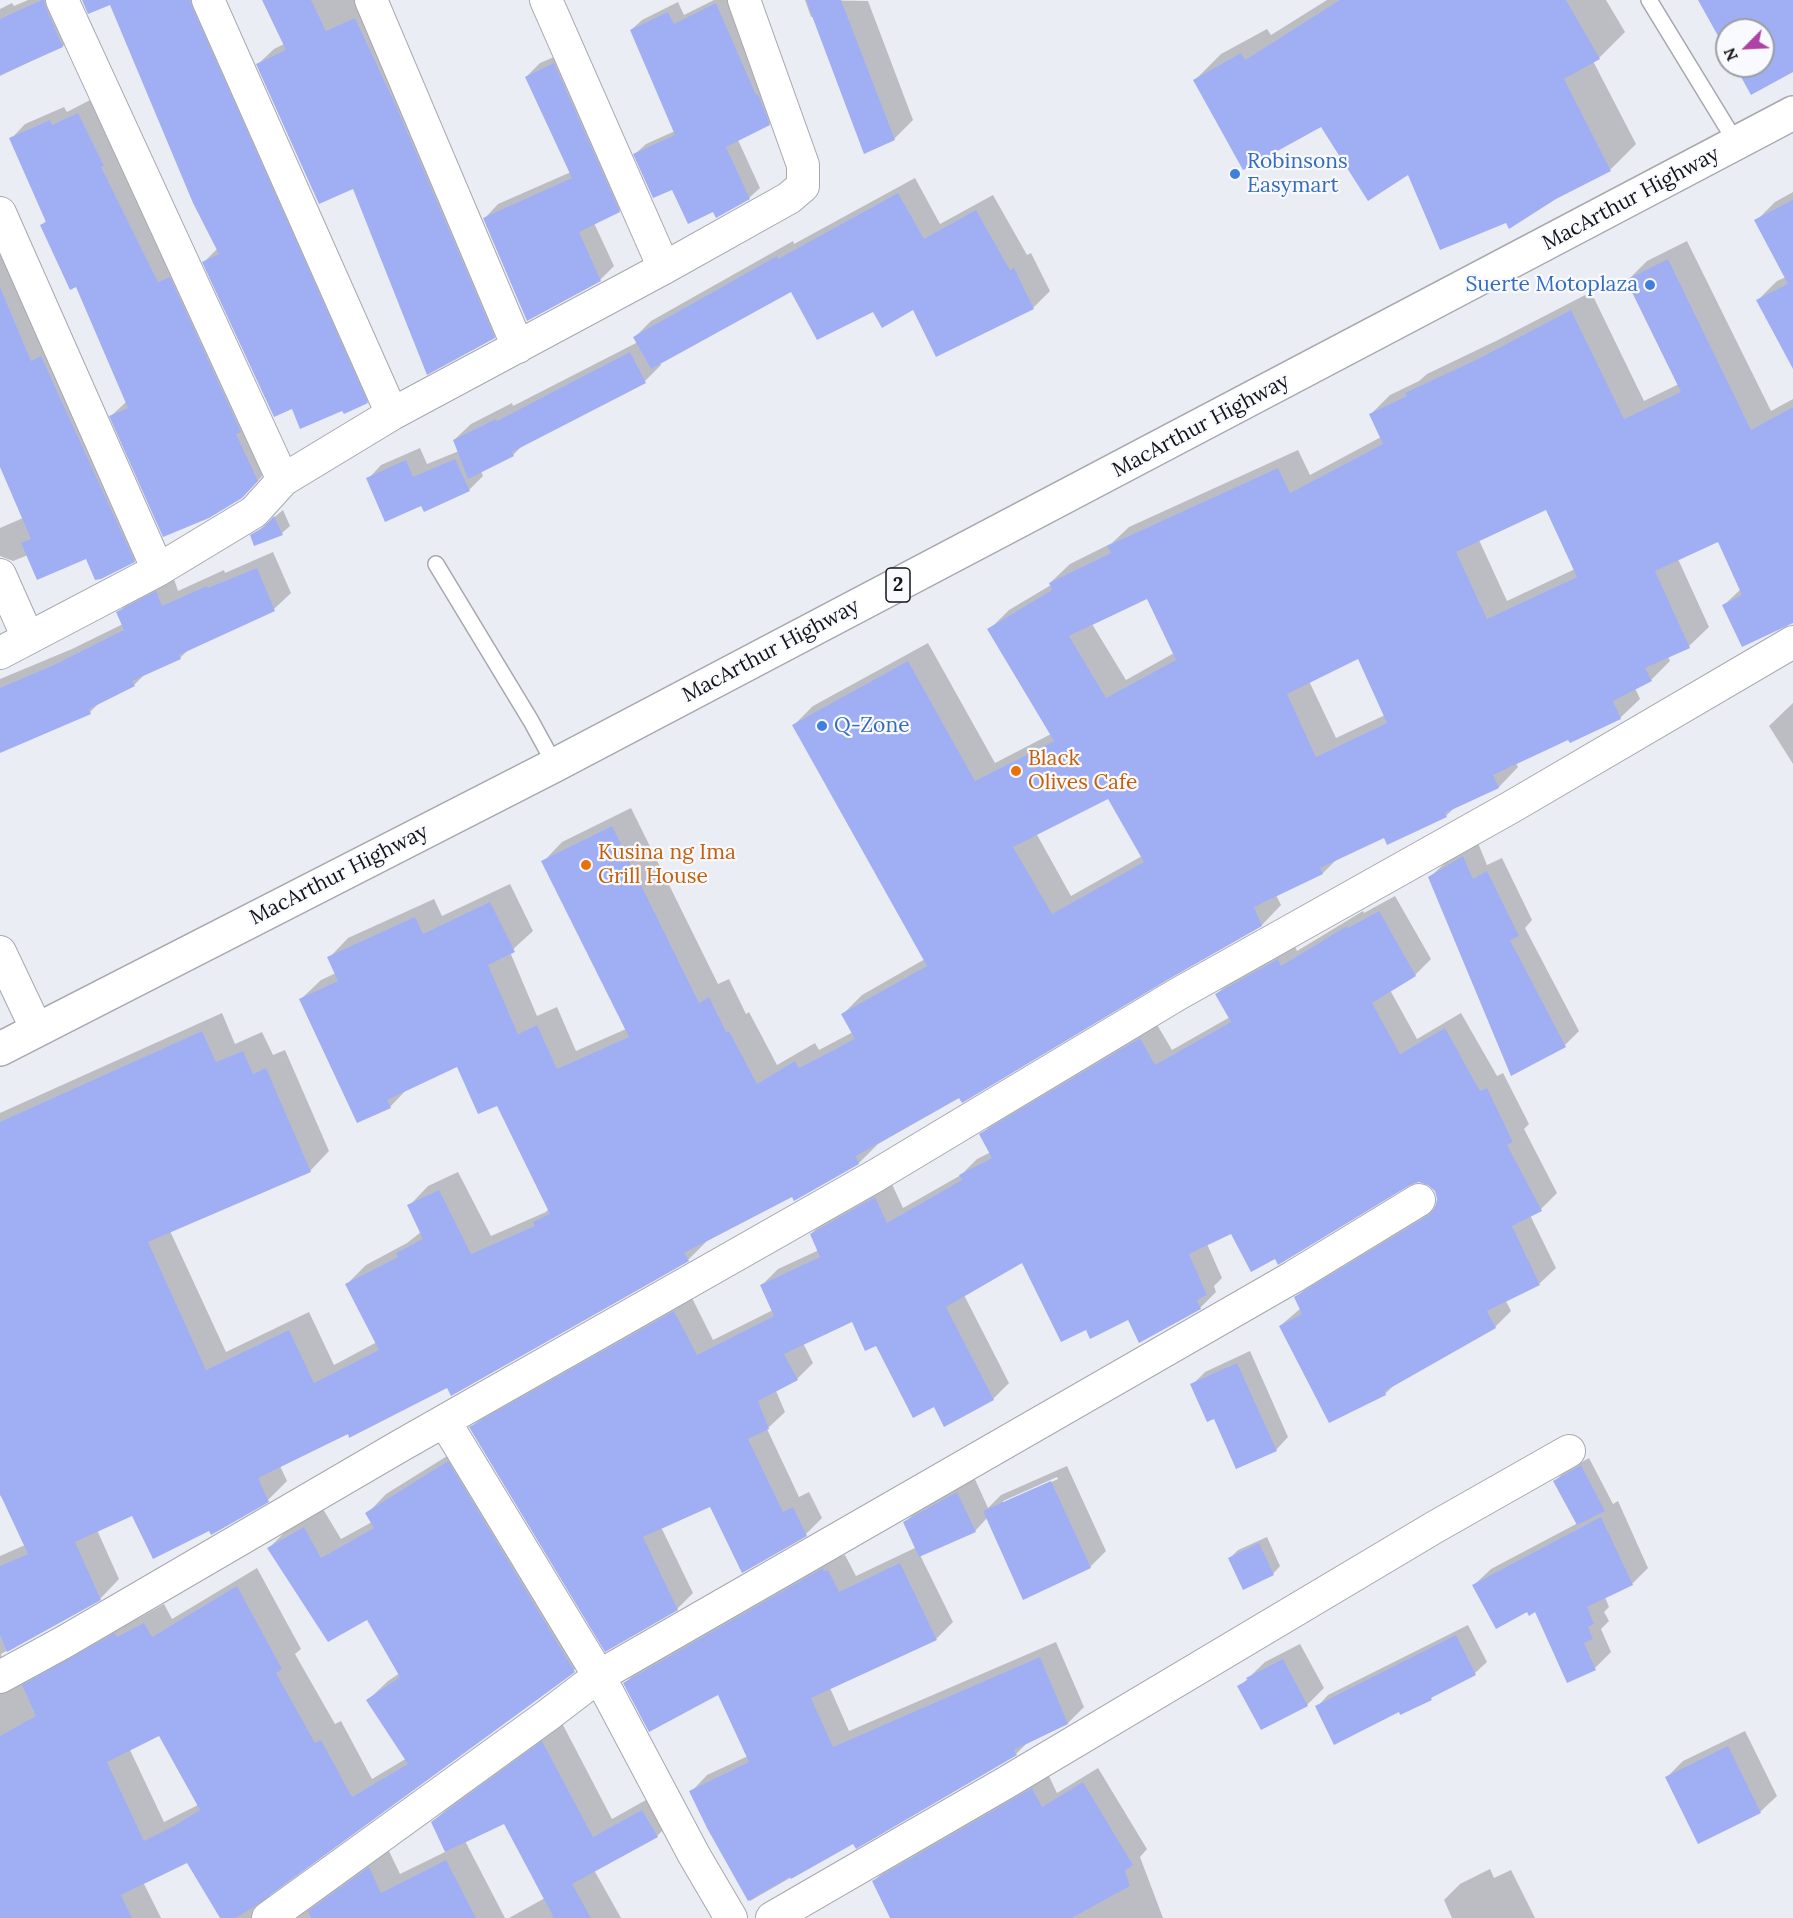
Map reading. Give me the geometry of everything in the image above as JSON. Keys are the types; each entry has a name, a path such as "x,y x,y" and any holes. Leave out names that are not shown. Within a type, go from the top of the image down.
{"highway":[{"name":"MacArthur Highway","path":"0,1049 555,765 1793,113"}],"street":[{"path":"62,0 283,480"},
{"path":"208,0 392,414"},
{"path":"371,0 518,347"},
{"path":"546,0 664,268"},
{"path":"0,653 158,570 254,512 283,480 392,414 664,268 789,198 803,186 803,165 744,0"},
{"path":"0,213 158,570"},
{"path":"0,575 28,638"},
{"path":"0,1677 875,1176 1178,994 1513,806 1793,642"},
{"path":"0,952 38,1030"},
{"path":"268,1918 599,1676 1293,1277 1419,1200"},
{"path":"445,1422 599,1676 694,1855 731,1918"},
{"path":"772,1918 1007,1782 1425,1533 1569,1452"}],"lane":[{"path":"1649,0 1737,144"},
{"path":"436,564 555,765"}],"building":[{"path":"44,0 63,47 0,75 0,19"},
{"path":"82,0 190,0 368,403 344,414 342,411 300,429 292,409 274,417 202,262 219,254 193,203 110,5 88,14"},
{"path":"262,0 311,0 326,31 355,18 396,106 495,338 427,375 353,189 319,204 256,64 286,50"},
{"path":"806,0 841,0 895,140 864,154"},
{"path":"1340,0 1566,0 1600,59 1564,79 1611,171 1556,199 1509,229 1506,223 1440,250 1408,175 1368,201 1321,127 1243,170 1193,80 1241,53 1245,60"},
{"path":"1698,0 1793,0 1793,72 1751,95 1742,78 1775,78 1775,18 1715,18 1715,30"},
{"path":"716,3 770,125 726,147 750,199 716,218 713,212 688,224 672,190 653,198 633,154 675,135 630,30 668,12 674,24"},
{"path":"554,63 620,212 579,232 601,281 527,321 483,218 572,178 525,77"},
{"path":"78,113 104,166 101,167 158,282 170,277 241,432 236,434 258,481 242,498 209,518 163,537 109,416 128,408 76,287 70,290 40,225 46,222 9,138 50,120 52,125"},
{"path":"898,193 924,239 976,210 1010,270 1014,268 1034,309 936,357 913,310 882,328 873,312 817,340 791,292 651,369 633,337 777,256 778,259"},
{"path":"1793,200 1793,369 1756,300 1788,284 1754,220"},
{"path":"1668,259 1751,430 1793,407 1793,623 1742,647 1722,605 1742,595 1718,542 1655,571 1690,648 1645,668 1652,681 1613,701 1621,719 1570,743 1568,740 1493,775 1499,788 1445,813 1447,817 1387,845 1384,838 1320,868 1323,874 1254,907 1262,926 962,1103 959,1098 856,1156 859,1164 794,1201 792,1197 684,1253 689,1261 451,1396 447,1388 349,1438 348,1434 258,1478 269,1502 211,1535 209,1531 153,1559 132,1516 75,1542 101,1600 7,1652 0,1635 0,1566 28,1554 0,1494 0,1122 202,1031 216,1062 243,1051 253,1074 266,1068 311,1172 148,1242 206,1370 289,1330 314,1383 379,1350 345,1284 398,1257 396,1253 423,1239 407,1205 439,1190 471,1254 535,1226 533,1222 550,1214 497,1106 478,1114 457,1067 387,1100 391,1108 357,1123 299,999 338,981 327,957 415,917 423,934 490,902 515,952 488,965 518,1034 537,1025 557,1069 629,1037 541,861 612,826 699,1003 709,997 726,1032 729,1031 757,1084 795,1061 799,1068 855,1039 841,1014 927,966 792,725 908,661 975,781 1054,741 987,629 1052,590 1049,583 1111,553 1107,546 1278,468 1290,493 1383,444 1369,414 1407,396 1405,393 1478,359 1571,310 1624,419 1681,392 1626,280","holes":["1546,510 1577,577 1487,619 1456,552","1147,599 1176,660 1106,698 1069,636","1358,659 1387,723 1316,757 1287,694","1108,799 1144,862 1052,914 1013,847"]},
{"path":"0,287 31,361 41,356 135,562 101,579 95,580 86,559 37,580 21,543 31,539 0,467"},
{"path":"630,352 646,383 512,452 514,456 468,479 453,440 496,419 497,421"},
{"path":"455,459 470,491 424,512 421,506 385,522 366,478 406,460 413,477"},
{"path":"274,516 283,535 254,546 250,535 264,527"},
{"path":"257,568 275,611 179,655 181,659 132,681 135,686 89,709 91,714 0,753 0,688 54,665 124,630 116,612 156,591 162,606 207,586 208,588"},
{"path":"1463,856 1473,879 1487,871 1519,936 1510,940 1566,1047 1511,1076 1428,877"},
{"path":"1379,911 1416,976 1372,1003 1400,1054 1445,1028 1480,1091 1487,1088 1513,1142 1507,1145 1542,1211 1512,1226 1540,1285 1487,1311 1496,1328 1385,1391 1386,1395 1329,1423 1279,1326 1302,1314 1294,1297 1429,1215 1435,1208 1437,1199 1435,1191 1419,1182 1410,1185 1278,1265 1275,1259 1251,1272 1231,1234 1189,1254 1207,1295 1197,1300 1201,1309 1139,1343 1128,1320 1090,1339 1086,1330 1061,1342 1022,1263 946,1307 994,1400 944,1427 934,1407 913,1418 876,1346 865,1351 852,1322 784,1354 798,1380 758,1401 769,1429 748,1439 783,1512 793,1507 807,1536 742,1573 710,1507 643,1537 678,1610 605,1652 469,1427 674,1311 697,1355 774,1316 760,1285 820,1257 810,1234 875,1197 887,1223 962,1180 959,1175 992,1158 979,1134 1140,1038 1155,1065 1231,1022 1215,994 1278,959 1281,966 1347,926 1348,928"},
{"path":"1237,1363 1277,1451 1236,1469 1214,1419 1207,1422 1190,1384"},
{"path":"448,1461 575,1672 236,1918 220,1918 187,1863 121,1895 132,1918 0,1918 0,1736 36,1716 22,1685 115,1633 117,1637 144,1623 152,1637 237,1586 282,1669 276,1673 315,1743 321,1740 352,1797 408,1764 366,1700 400,1677 367,1620 328,1642 267,1548 304,1527 321,1558 374,1528 365,1513","holes":["159,1736 200,1810 144,1841 107,1762"]},
{"path":"1581,1465 1605,1511 1577,1525 1553,1481"},
{"path":"1051,1481 1091,1568 1023,1600 983,1511"},
{"path":"957,1492 976,1532 919,1557 903,1522"},
{"path":"1601,1517 1633,1585 1587,1607 1594,1624 1588,1627 1593,1639 1584,1643 1596,1670 1567,1683 1535,1612 1529,1616 1527,1612 1496,1629 1472,1585"},
{"path":"1259,1543 1274,1575 1243,1590 1228,1558"},
{"path":"900,1563 937,1640 811,1698 833,1747 1040,1657 1068,1724 1014,1750 1017,1755 856,1849 853,1844 748,1901 689,1791 749,1762 718,1695 649,1732 623,1683 823,1568 825,1571 828,1570 839,1592"},
{"path":"1456,1635 1476,1675 1431,1698 1432,1700 1400,1715 1399,1712 1334,1745 1315,1706"},
{"path":"1283,1659 1308,1706 1261,1730 1237,1686 1248,1680 1246,1678"},
{"path":"542,1741 593,1837 642,1810 658,1837 572,1884 591,1918 554,1918 504,1824 445,1852 431,1822"},
{"path":"1728,1746 1761,1813 1698,1844 1665,1777"},
{"path":"1083,1782 1133,1865 1125,1871 1130,1886 1072,1918 890,1918 872,1881 1032,1788 1042,1807"},
{"path":"446,1860 476,1918 311,1918 308,1911 369,1867 381,1893"}],"place":[{"name":"Robinsons Easymart","path":"1235,174"},
{"name":"Suerte Motoplaza","path":"1650,285"},
{"name":"Q-Zone","path":"822,726"},
{"name":"Black Olives Cafe","path":"1016,771"},
{"name":"Kusina ng Ima Grill House","path":"586,865"}]}
